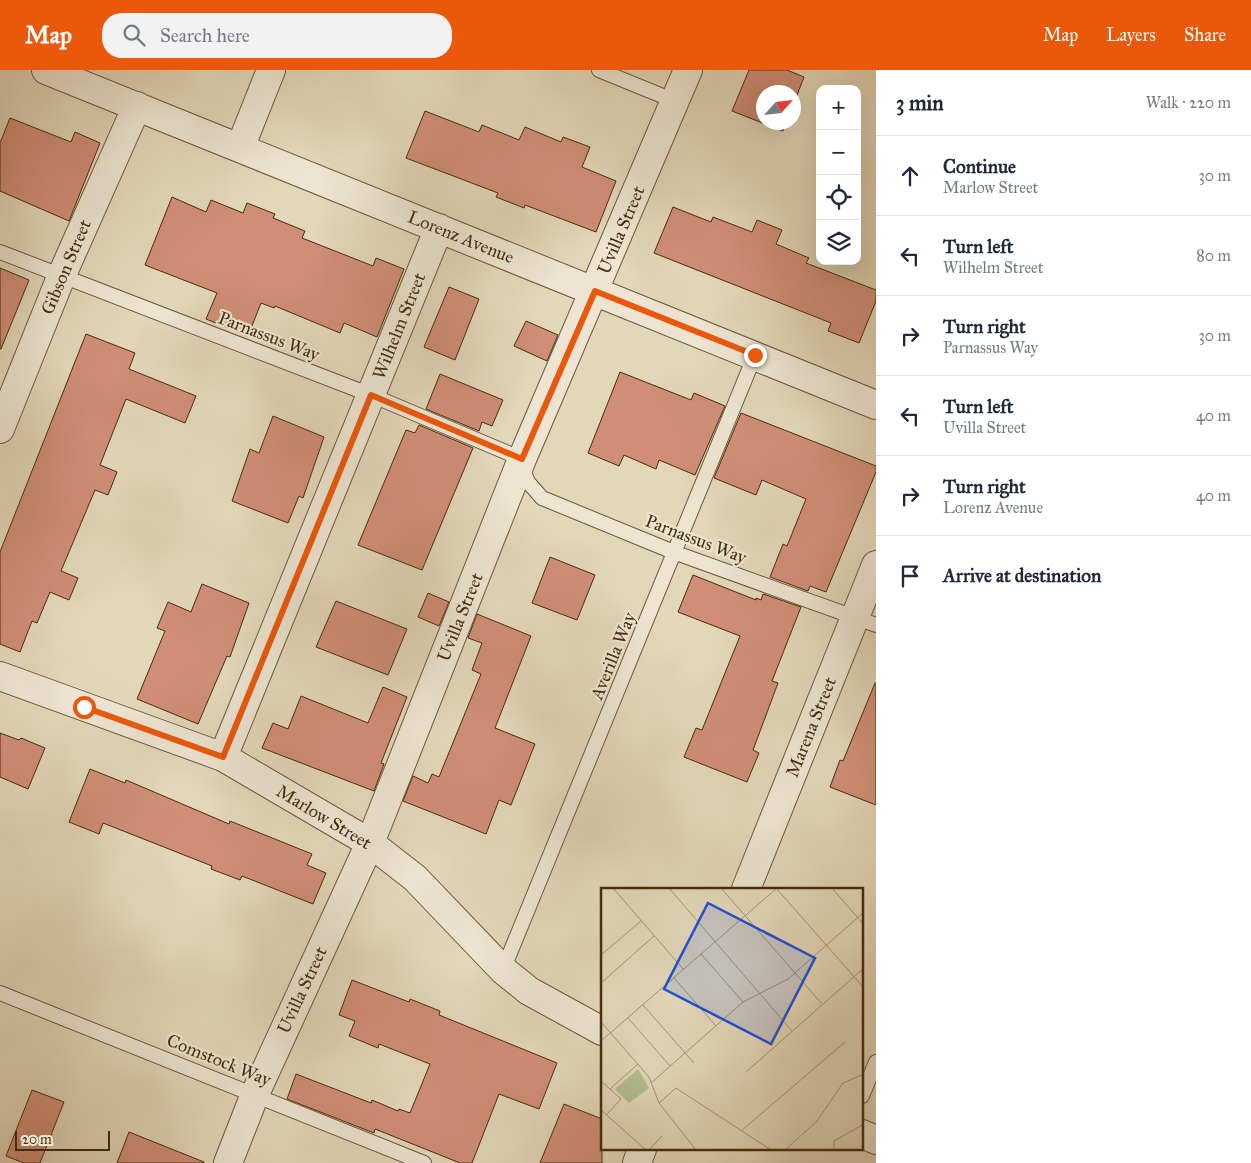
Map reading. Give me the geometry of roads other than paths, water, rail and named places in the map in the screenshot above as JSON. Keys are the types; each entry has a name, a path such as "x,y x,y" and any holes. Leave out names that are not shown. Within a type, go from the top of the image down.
{"street":[{"name":"Lorenz Avenue","path":"46,70 876,405"},
{"path":"240,148 271,70"},
{"name":"Uvilla Street","path":"228,1163 254,1094 370,843 522,462 688,70"},
{"name":"Gibson Street","path":"0,429 61,278 136,106"},
{"name":"Wilhelm Street","path":"223,757 438,228"},
{"name":"Marena Street","path":"746,888 866,621 876,565"},
{"name":"Marlow Street","path":"0,676 223,757 370,843 415,878 503,970 529,991 601,1030"},
{"path":"864,1135 876,1140"},
{"path":"636,1163 642,1150"}],"lane":[{"path":"599,70 675,101"},
{"name":"Parnassus Way","path":"0,252 61,278 371,395 522,462 528,482 542,498 676,553 866,621"},
{"name":"Averilla Way","path":"503,970 676,553 755,355"},
{"name":"Comstock Way","path":"0,994 424,1163"},
{"path":"864,1091 876,1062"}]}
